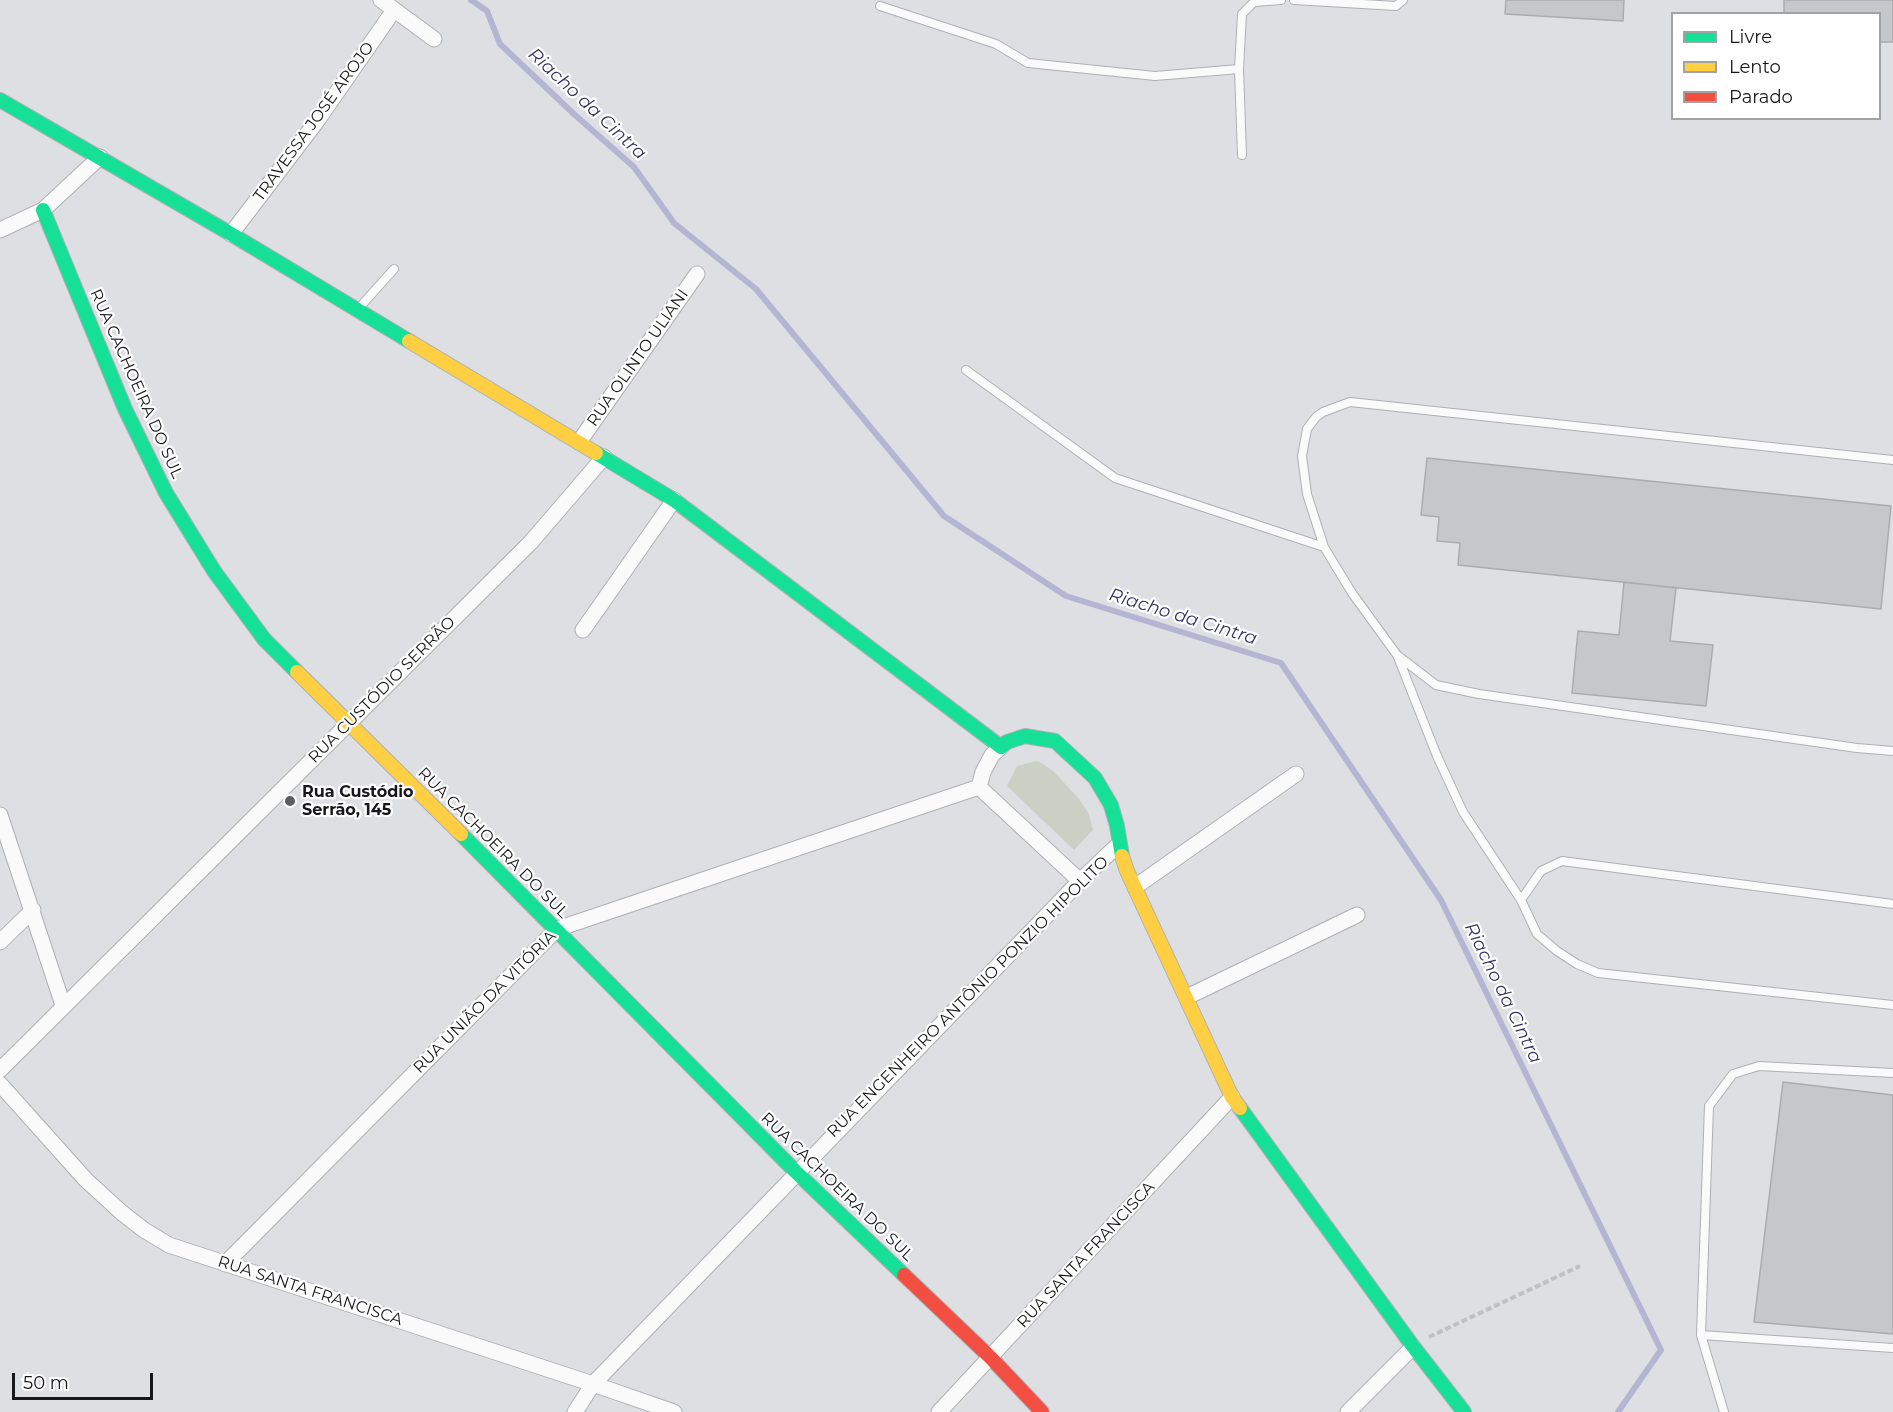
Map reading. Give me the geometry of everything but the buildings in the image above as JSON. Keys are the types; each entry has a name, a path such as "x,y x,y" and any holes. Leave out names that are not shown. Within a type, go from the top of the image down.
{"street":[{"path":"381,0 434,39"},
{"name":"TRAVESSA JOSÉ AROJO","path":"231,234 317,121 394,10"},
{"path":"0,100 231,234 674,500 1001,747"},
{"path":"0,230 44,210 100,157"},
{"name":"RUA CACHOEIRA DO SUL","path":"44,210 125,409 166,493 214,571 264,639 557,929 796,1172 991,1358 1042,1412"},
{"name":"RUA OLINTO ULIANI","path":"579,442 697,274"},
{"name":"RUA CUSTÓDIO SERRÃO","path":"0,1070 531,542 604,456"},
{"path":"583,630 674,500"},
{"path":"1080,881 979,788 992,755 1007,742 1025,736 1055,741 1095,778 1111,804 1127,871 1232,1097 1412,1346 1464,1412"},
{"path":"1135,887 1296,774"},
{"name":"RUA UNIÃO DA VITÓRIA","path":"225,1264 557,929 979,788"},
{"path":"0,815 63,1005"},
{"name":"RUA ENGENHEIRO ANTÔNIO PONZIO HIPOLITO","path":"575,1412 593,1384 796,1172 1080,881 1119,844"},
{"path":"0,942 33,910"},
{"path":"1186,997 1357,915"},
{"name":"RUA SANTA FRANCISCA","path":"0,1084 86,1180 121,1212 144,1230 169,1245 674,1412"},
{"name":"RUA SANTA FRANCISCA","path":"939,1412 1232,1097"},
{"path":"1348,1412 1412,1346"}],"lane":[{"path":"1242,155 1239,69 1242,14 1254,2 1281,0"},
{"path":"1294,0 1396,6 1403,0"},
{"path":"880,6 996,44 1028,63 1155,76 1239,69"},
{"path":"358,310 394,269"},
{"path":"966,370 1115,478 1324,547"},
{"path":"1893,460 1350,402 1316,417 1307,429 1302,456 1307,494 1324,547 1352,593 1397,656 1437,756 1463,812 1521,900 1537,934 1577,964 1598,973 1893,1005"},
{"path":"1397,656 1436,685 1479,694 1857,748 1893,751"},
{"path":"1521,900 1541,871 1562,861 1893,904"},
{"path":"1724,1412 1701,1335 1709,1106 1733,1074 1759,1066 1893,1073"},
{"path":"1701,1335 1893,1348"}],"path":[{"path":"1412,1346 1580,1266"}],"shaded area":[{"path":"1036,761 1054,772 1079,799 1089,814 1093,830 1074,850 1007,786 1017,766"}],"waterway":[{"name":"Riacho da Cintra","path":"471,0 487,11 500,44 634,167 674,223 756,289 944,516 1066,596 1281,663 1441,900 1661,1350 1618,1412"}],"traffic: fast":[{"path":"0,100 231,234 409,341"},
{"path":"43,210 125,409 166,493 214,571 264,639 297,672"},
{"path":"596,453 674,500 1001,747 1007,742 1025,736 1055,741 1095,778 1111,805 1122,856"},
{"path":"461,834 796,1172 904,1275"},
{"path":"1240,1108 1412,1345 1464,1412"}],"traffic: slow":[{"path":"409,341 596,453"},
{"path":"297,672 461,834"},
{"path":"1122,856 1232,1097 1240,1108"}],"traffic: jam":[{"path":"904,1275 991,1358 1042,1412"}],"place":[{"name":"Rua Custódio Serrão, 145","path":"290,801"}]}
